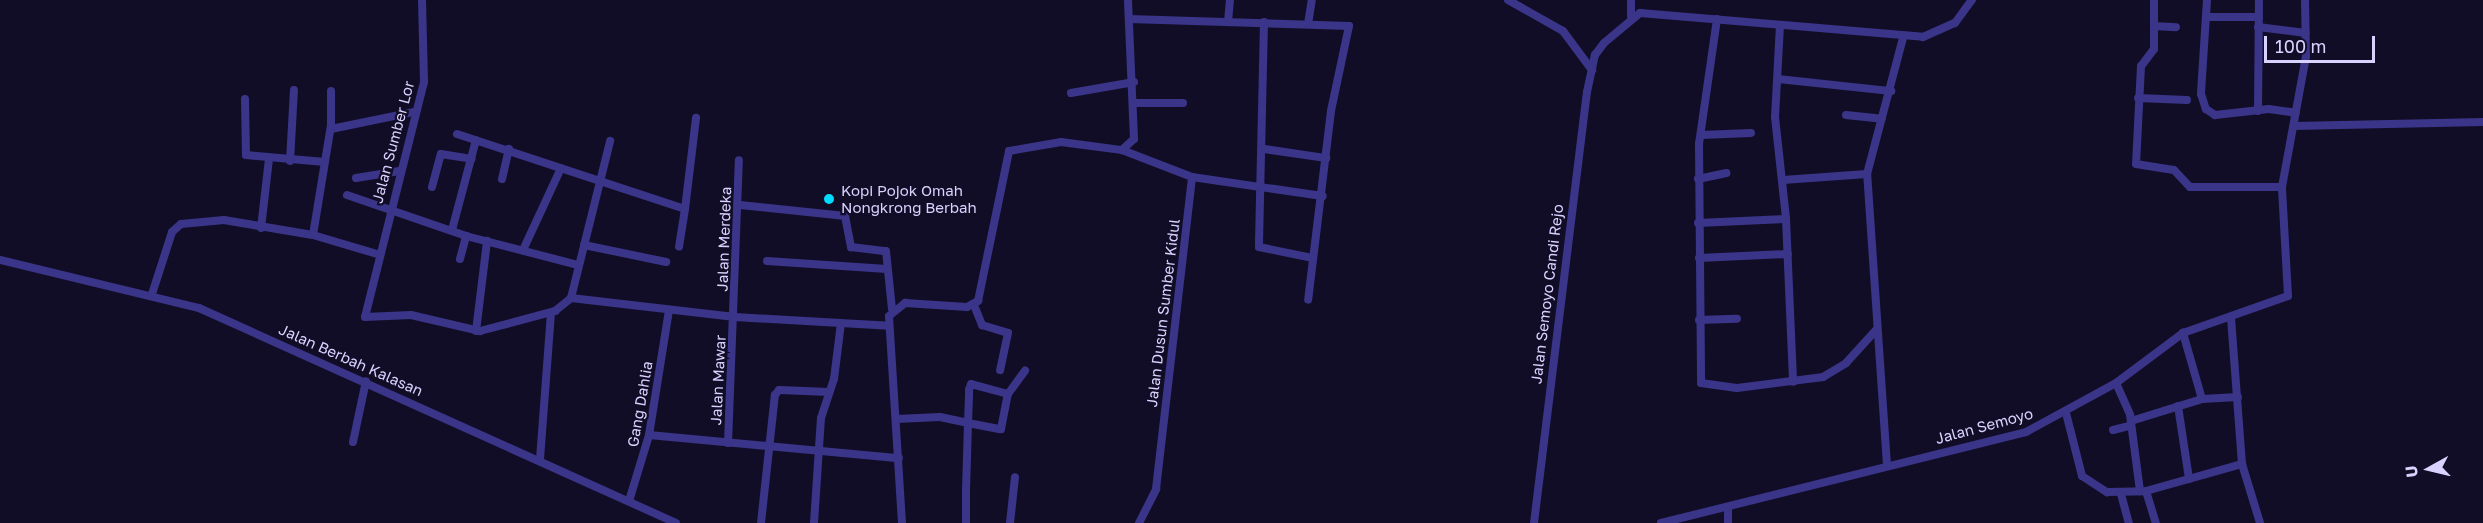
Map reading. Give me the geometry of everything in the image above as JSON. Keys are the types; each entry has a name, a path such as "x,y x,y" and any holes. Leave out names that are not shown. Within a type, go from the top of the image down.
{"street":[{"name":"Jalan Sumber Lor","path":"422,0 424,82 377,254 365,317 411,315 476,330"},
{"path":"1122,150 1134,139 1135,104 1128,0"},
{"path":"1228,22 1230,0"},
{"path":"1308,24 1312,0"},
{"path":"1508,0 1563,31 1592,70"},
{"path":"1631,0 1631,16 1717,19 1903,38 1923,37 1954,23 1972,0"},
{"path":"2154,0 2154,49 2140,66 2134,156 2139,167 2174,170 2190,187 2282,187 2294,126 2306,33 2305,0"},
{"path":"2207,0 2201,94 2206,109 2215,115 2258,111 2296,113"},
{"path":"2258,111 2259,0"},
{"name":"Jalan Semoyo Candi Rejo","path":"1534,523 1592,70 1595,55 1631,16"},
{"path":"2207,17 2259,17"},
{"path":"1129,19 1342,23 1350,30 1326,158 1323,196 1312,258 1308,300"},
{"path":"1717,19 1701,135 1698,179 1701,383 1737,388 1793,382 1834,372 1876,330"},
{"path":"1264,22 1264,149 1260,250 1312,258"},
{"path":"1780,25 1776,131 1786,219 1793,382"},
{"path":"2154,26 2176,27"},
{"path":"2258,27 2306,33"},
{"path":"1887,465 1876,330 1876,254 1867,174 1891,91 1903,38"},
{"path":"1778,79 1891,91"},
{"path":"1071,93 1134,82"},
{"path":"290,161 294,90"},
{"path":"313,235 331,129 331,91"},
{"path":"2138,98 2187,100"},
{"path":"245,99 245,153 269,159 325,162"},
{"path":"1135,104 1183,103"},
{"path":"331,129 414,112"},
{"path":"1846,115 1882,119"},
{"path":"679,247 696,118"},
{"path":"2294,126 2483,122"},
{"path":"1701,135 1751,133"},
{"path":"457,134 509,149 685,209"},
{"path":"452,230 476,140"},
{"path":"487,241 476,330 551,314 571,298 610,141"},
{"path":"974,305 981,293 1009,151 1061,142 1122,150 1192,177 1323,196"},
{"path":"502,179 509,149"},
{"path":"1264,149 1326,158"},
{"path":"432,187 441,154 472,159"},
{"path":"261,228 269,159"},
{"name":"Jalan Merdeka","path":"735,317 740,205 739,160"},
{"path":"523,250 561,168"},
{"path":"356,178 399,171"},
{"path":"1698,179 1726,173"},
{"path":"1783,180 1867,174"},
{"name":"Jalan Dusun Sumber Kidul","path":"1138,523 1156,489 1192,177"},
{"name":"Jalan Semoyo","path":"1661,523 1887,465 2012,436 2066,413 2116,383 2183,333 2231,319 2288,296 2282,187"},
{"path":"347,195 466,236 578,265"},
{"path":"740,205 845,216 851,247 886,251 892,309 889,326 902,523"},
{"path":"1698,223 1786,219"},
{"path":"152,294 176,226 224,220 313,235 377,254"},
{"path":"460,259 466,236"},
{"path":"584,245 666,262"},
{"path":"1699,258 1788,254"},
{"name":"Jalan Berbah Kalasan","path":"0,260 152,294 246,327 540,459 676,523"},
{"path":"767,261 887,269"},
{"path":"571,298 735,317 889,326"},
{"path":"892,309 905,303 974,305"},
{"path":"974,305 982,325 1008,333 1000,370"},
{"name":"Gang Dahlia","path":"629,501 649,435 669,310"},
{"path":"540,459 551,314"},
{"name":"Jalan Mawar","path":"728,443 735,317"},
{"path":"1699,320 1737,319"},
{"path":"2231,319 2243,467 2260,523"},
{"path":"814,523 818,452 841,323"},
{"path":"2183,333 2202,399"},
{"path":"896,419 968,423 1001,429 1008,394 1025,371"},
{"path":"353,442 366,381"},
{"path":"2116,383 2130,423 2143,491 2156,523"},
{"path":"966,523 971,384 1008,394"},
{"path":"761,523 778,391 829,392"},
{"path":"2114,430 2202,399 2238,397"},
{"path":"2178,406 2189,479"},
{"path":"2066,413 2084,481 2121,494 2143,491 2243,467"},
{"path":"649,435 899,458"},
{"path":"1010,523 1015,477"},
{"path":"2121,494 2128,523"},
{"path":"1728,507 1728,523"}],"place":[{"name":"Kopi Pojok Omah Nongkrong Berbah","path":"829,199"}]}
